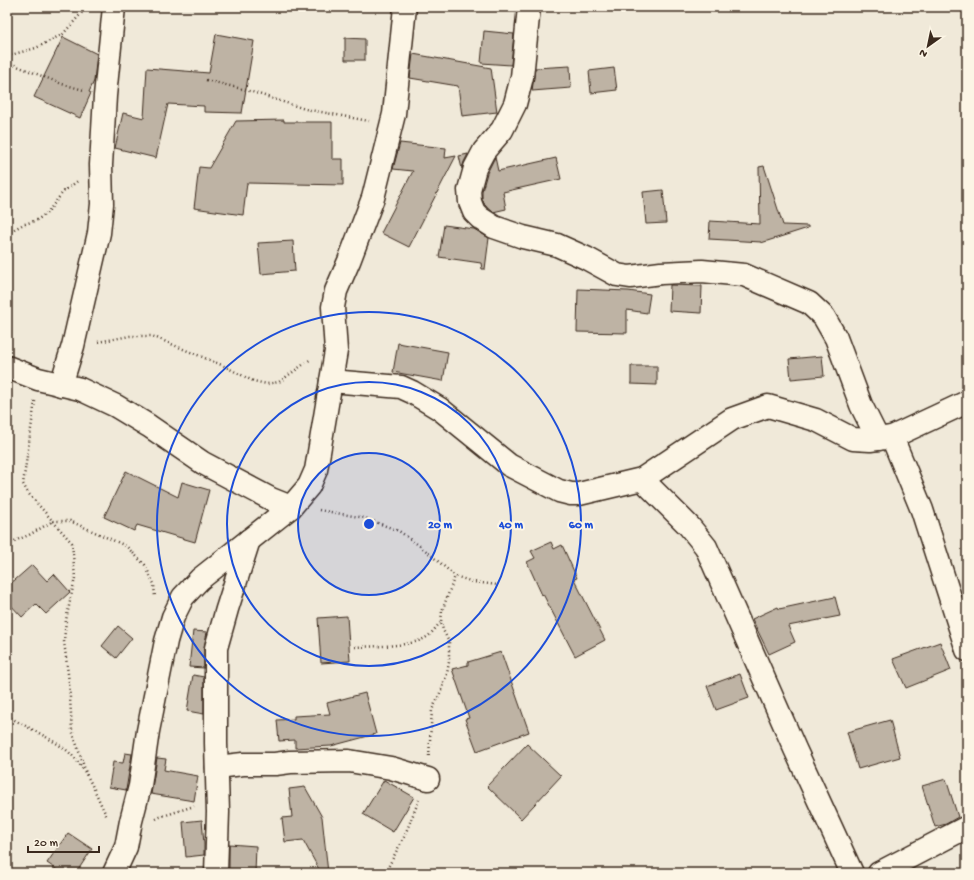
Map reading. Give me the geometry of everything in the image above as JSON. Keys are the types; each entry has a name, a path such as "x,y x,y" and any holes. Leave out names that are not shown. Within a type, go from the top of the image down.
{"street":[{"path":"62,385 73,346 99,233 102,204 105,96 114,7"},
{"path":"114,873 126,847 140,786 148,731 166,641 173,617 183,597 200,579 291,507 309,486 316,470 336,351 333,307 336,291 373,198 394,114 406,7"},
{"path":"529,7 522,77 515,104 502,130 484,150 475,168 469,190 470,202 474,212 494,227 523,237 557,245 586,258 617,275 630,277 661,273 702,271 744,275 809,303 824,317 836,338 861,405 885,438 922,510 967,650"},
{"path":"7,367 38,379 80,389 116,406 149,426 203,463 271,500 291,507"},
{"path":"331,381 401,387 412,392 440,409 509,465 559,491 571,494 579,494 642,479 732,419 768,406 816,420 853,439 870,440 885,438 967,402"},
{"path":"642,479 689,526 706,547 792,742 852,873"},
{"path":"216,873 218,800 216,648 249,540"},
{"path":"217,767 243,764 262,765 290,762 349,761 390,768 428,779"},
{"path":"880,873 967,827"}],"path":[{"path":"7,56 36,48 63,34 87,7"},
{"path":"7,62 62,84 105,96"},
{"path":"206,80 246,90 305,109 391,124"},
{"path":"7,233 22,225 37,220 47,212 63,192 102,166"},
{"path":"73,346 130,336 152,336 224,366 253,381 268,384 279,382 316,355 335,330"},
{"path":"38,379 28,459 23,484 28,493 72,543 75,578 66,620 64,641 69,682 72,730 87,776 109,820"},
{"path":"291,507 322,510 365,518 399,531 424,549 455,576 473,582 498,585"},
{"path":"7,544 29,535 53,521 70,521 126,546 145,565 154,584 156,602"},
{"path":"385,873 404,837 428,779 432,710 445,680 449,662 449,642 442,630 442,611 455,576"},
{"path":"355,647 408,643 422,640 430,635 441,622"},
{"path":"7,717 66,750 87,776"},
{"path":"155,820 160,817 218,800"}],"building":[{"path":"484,31 514,34 511,65 481,63"},
{"path":"216,34 254,41 242,113 204,112 204,106 168,104 156,158 115,148 123,113 144,118 147,68 209,73"},
{"path":"63,37 97,54 94,81 89,92 91,93 80,118 34,97"},
{"path":"345,38 365,39 365,60 345,60"},
{"path":"413,54 491,68 497,112 462,116 458,86 410,78"},
{"path":"570,66 571,88 532,91 535,68"},
{"path":"614,68 617,90 591,93 589,71"},
{"path":"284,120 284,122 332,122 332,159 343,159 343,185 247,183 243,215 194,208 199,167 209,168 236,121"},
{"path":"400,143 446,148 445,158 456,156 409,247 381,233 413,171 393,169"},
{"path":"468,154 464,162 462,169 459,156"},
{"path":"495,157 498,171 556,158 561,179 503,192 506,209 493,212 485,205 482,199 482,191 487,173"},
{"path":"764,166 783,225 808,226 808,228 761,243 709,239 710,221 760,224 759,167"},
{"path":"663,190 666,223 646,224 643,192"},
{"path":"444,225 474,229 489,238 485,269 482,269 481,263 439,257"},
{"path":"293,241 295,271 261,274 258,243"},
{"path":"670,285 702,286 701,313 669,311"},
{"path":"578,289 628,291 650,294 647,313 627,310 627,333 577,332"},
{"path":"398,343 448,352 443,381 393,372"},
{"path":"822,356 824,376 791,379 789,359"},
{"path":"631,366 657,366 657,385 631,384"},
{"path":"126,471 178,497 182,482 209,490 195,542 137,525 134,531 104,517"},
{"path":"551,542 554,549 562,545 577,578 574,579 605,640 575,656 543,594 542,595 527,562 535,558 531,551"},
{"path":"32,565 47,581 54,574 70,592 46,614 36,604 22,617 7,601 7,587"},
{"path":"835,597 840,616 788,626 795,642 769,654 752,619 778,607 779,609"},
{"path":"347,616 350,661 321,663 318,618"},
{"path":"118,626 132,638 116,658 102,646"},
{"path":"193,631 207,632 204,648 204,668 189,667"},
{"path":"940,642 951,670 906,688 893,659"},
{"path":"501,652 529,732 477,751 465,719 469,718 452,669 468,665 468,662"},
{"path":"740,674 749,698 716,710 707,686"},
{"path":"193,675 204,677 204,714 187,711"},
{"path":"365,693 376,734 331,746 295,748 295,740 279,741 277,720 294,719 294,716 330,714 327,703"},
{"path":"890,720 900,757 858,769 847,732"},
{"path":"527,744 561,776 521,819 487,786"},
{"path":"125,753 132,754 126,790 109,787 113,762 123,763"},
{"path":"157,758 166,759 164,770 198,776 194,801 151,794"},
{"path":"946,779 958,817 946,824 935,827 922,786"},
{"path":"384,780 414,797 393,832 363,814"},
{"path":"305,787 322,817 328,873 321,873 303,840 285,842 282,818 292,817 289,789"},
{"path":"202,820 204,855 186,857 183,822"},
{"path":"68,833 92,849 76,873 62,873 47,863"},
{"path":"229,844 256,846 255,873 229,873"}]}
